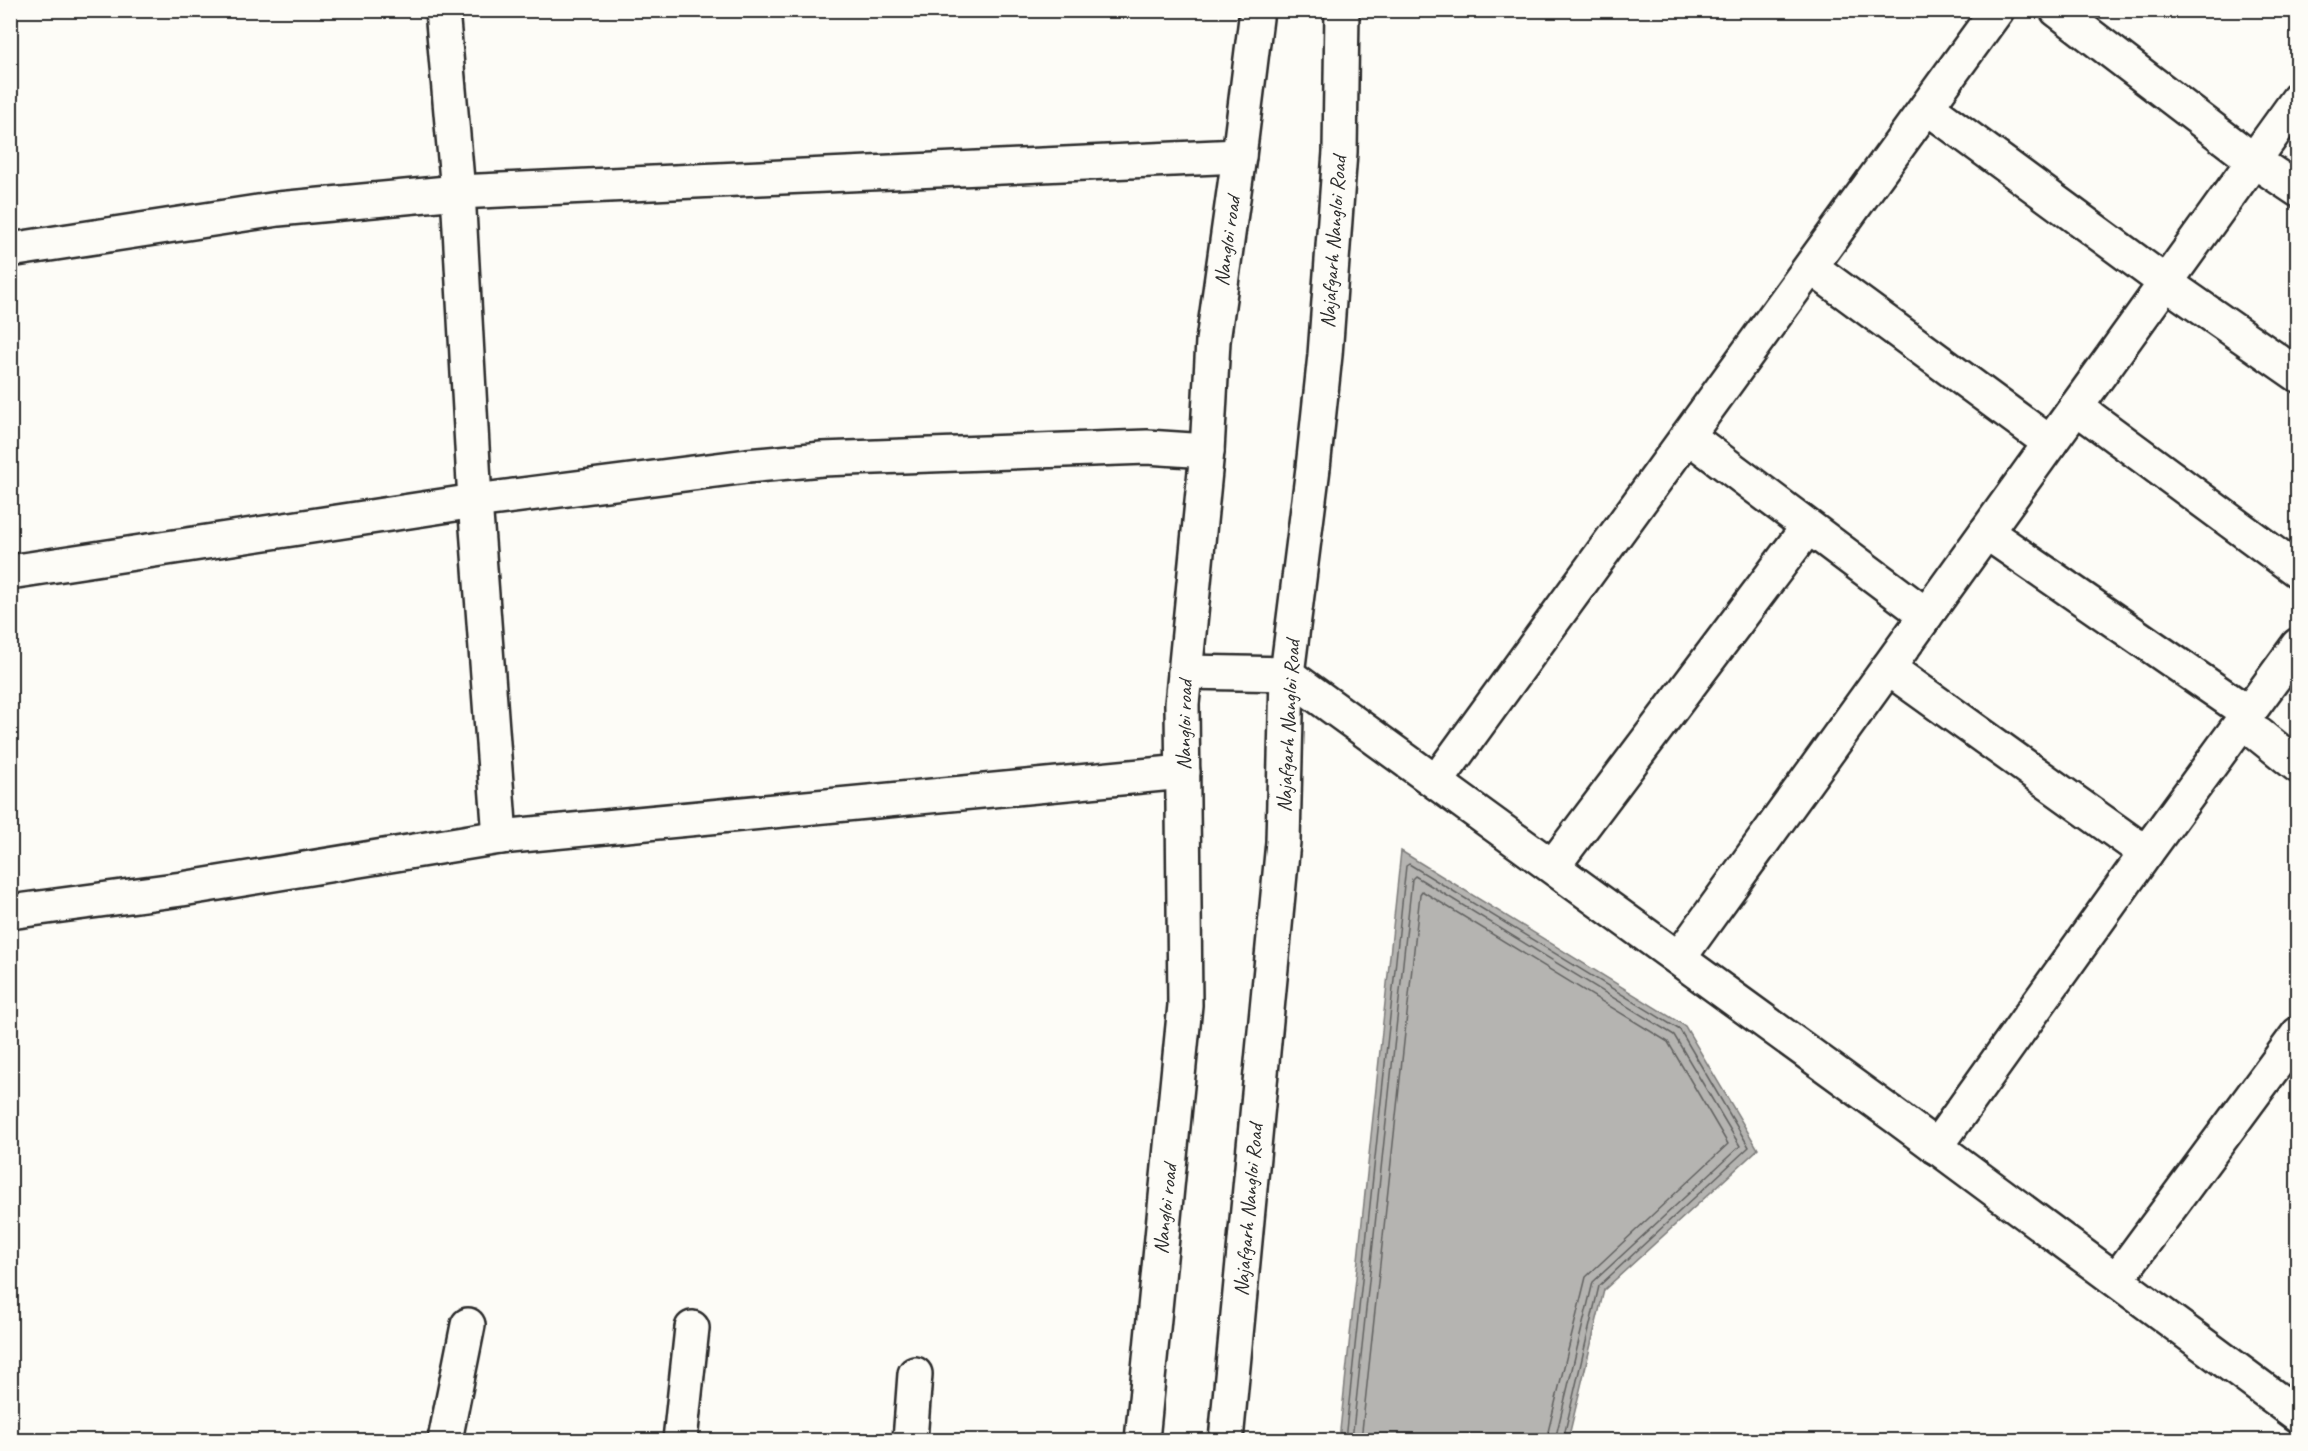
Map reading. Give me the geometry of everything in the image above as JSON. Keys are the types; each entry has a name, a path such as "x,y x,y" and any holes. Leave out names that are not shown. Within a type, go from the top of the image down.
{"street":[{"path":"442,10 458,192 475,501 500,837"},
{"name":"Nangloi road","path":"1142,1440 1185,1005 1182,704 1207,451 1213,341 1257,10"},
{"name":"Najafgarh Nangloi Road","path":"1226,1440 1283,842 1287,674 1325,355 1340,152 1342,10"},
{"path":"1436,782 1997,10"},
{"path":"2057,10 2253,160 2298,190"},
{"path":"1679,958 2298,99"},
{"path":"1927,107 2166,283 2298,375"},
{"path":"10,250 278,209 458,192 1239,156"},
{"path":"1810,267 2050,443"},
{"path":"2076,407 2298,571"},
{"path":"1688,436 1926,615"},
{"path":"10,572 475,501 747,466 822,459 1147,447 1207,451"},
{"path":"1553,866 1808,527"},
{"path":"1986,532 2253,723 2298,766"},
{"path":"1936,1147 2146,853 2253,723 2298,645"},
{"path":"1888,668 2146,853"},
{"path":"1185,672 1287,674 2117,1279 2298,1415"},
{"path":"10,912 182,890 500,837 1183,772"},
{"path":"2117,1279 2298,1034"},
{"path":"445,1440 468,1325"},
{"path":"680,1440 692,1328"},
{"path":"910,1440 915,1374"}],"water":[{"path":"1401,851 1685,1026 1758,1149 1604,1290 1568,1440 1339,1440"}]}
